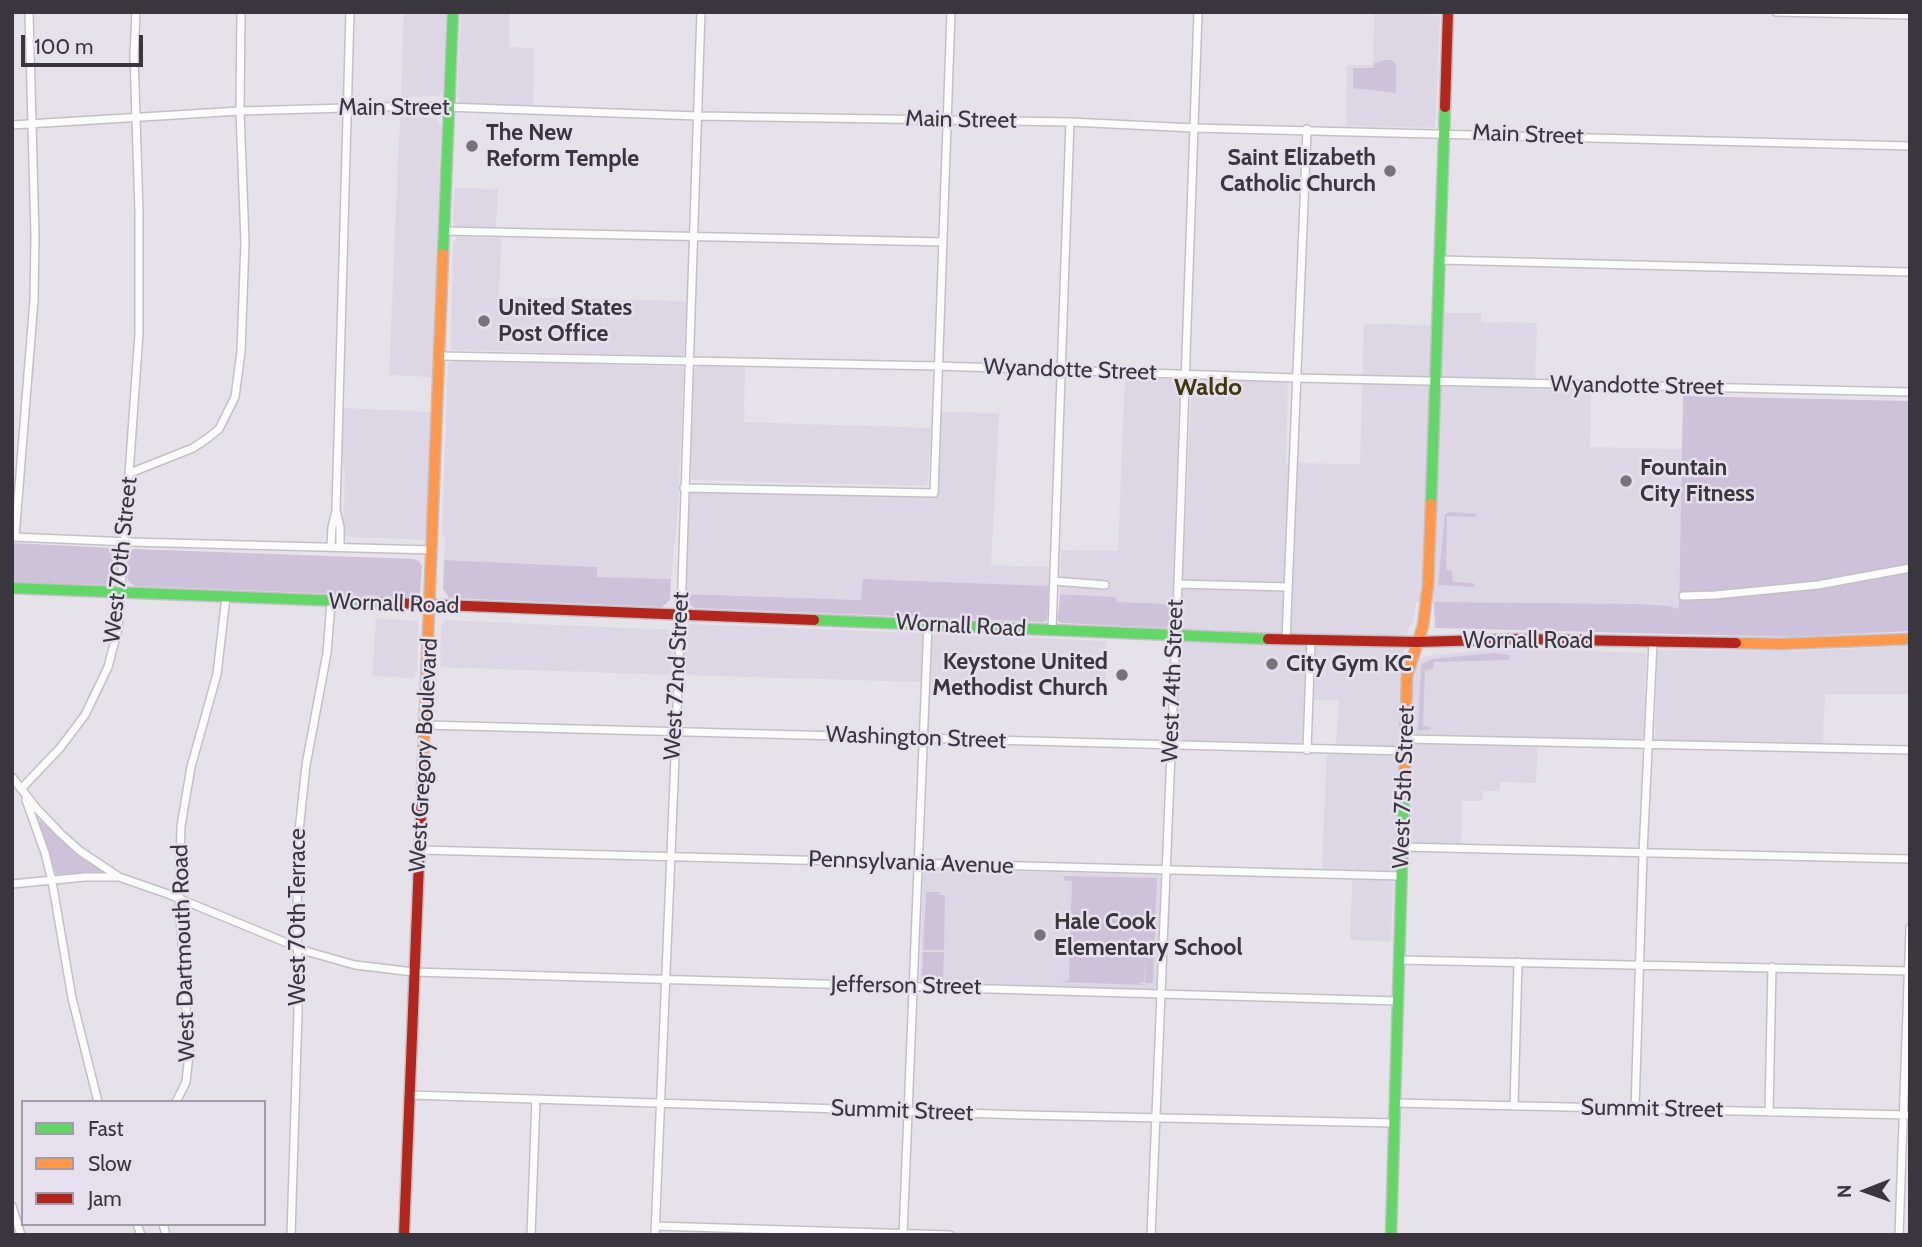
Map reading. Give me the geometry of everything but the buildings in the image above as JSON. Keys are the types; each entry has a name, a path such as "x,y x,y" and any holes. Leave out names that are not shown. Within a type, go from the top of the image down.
{"main road":[{"name":"West Gregory Boulevard","path":"404,1235 453,12"},
{"name":"West 75th Street","path":"1391,1235 1407,676 1423,626 1428,585 1448,12"},
{"name":"Wornall Road","path":"12,588 1286,640 1417,642 1517,639 1802,644 1910,639"}],"street":[{"path":"29,12 35,236 34,300 14,537 433,550"},
{"name":"West 70th Street","path":"20,788 78,727 94,699 118,629 139,332 134,55 136,12"},
{"path":"130,473 194,448 208,438 219,429 235,397 241,352 245,242 240,111 242,12"},
{"path":"340,546 337,510 350,12"},
{"name":"West 72nd Street","path":"655,1231 681,614 701,12"},
{"path":"684,488 934,493 951,12"},
{"name":"West 74th Street","path":"1151,1235 1198,12"},
{"path":"1776,12 1910,15"},
{"name":"Main Street","path":"12,125 240,111 450,107 698,116 1070,122 1194,128 1910,146"},
{"path":"1052,630 1070,122"},
{"path":"1286,640 1307,129"},
{"path":"445,231 943,242"},
{"path":"1440,260 1910,272"},
{"name":"Wyandotte Street","path":"441,356 938,366 1296,378 1910,392"},
{"path":"331,546 332,527 337,510"},
{"path":"1683,596 1818,585 1910,568"},
{"path":"1054,581 1105,584"},
{"path":"1178,584 1287,587"},
{"name":"West Dartmouth Road","path":"177,1100 186,1082 189,1054 179,861 185,800 193,759 217,674 226,597"},
{"name":"West 70th Terrace","path":"291,1235 298,1013 299,812 327,653 331,602"},
{"path":"903,1234 928,624"},
{"path":"1307,750 1311,640"},
{"path":"1635,1109 1653,642"},
{"name":"Washington Street","path":"425,725 1406,751"},
{"path":"1406,739 1910,750"},
{"path":"12,777 37,809 71,842 119,877"},
{"path":"20,788 35,824 51,881 72,998 99,1100"},
{"path":"1402,847 1910,859"},
{"name":"Pennsylvania Avenue","path":"420,850 1401,876"},
{"path":"12,884 85,877 119,877"},
{"name":"Jefferson Street","path":"119,877 327,959 414,972 1398,1000"},
{"path":"1899,1235 1906,1115 1910,928"},
{"path":"1399,960 1909,971"},
{"path":"1514,1106 1518,962"},
{"path":"1769,1112 1772,967"},
{"name":"Summit Street","path":"410,1095 1023,1115 1395,1123"},
{"path":"531,1235 536,1099"},
{"name":"Summit Street","path":"1395,1103 1906,1115"},
{"path":"12,1206 21,1235"},
{"path":"655,1231 950,1235"}],"shaded area":[{"path":"404,12 446,12 443,91 440,96 406,97 401,101"},
{"path":"461,12 509,12 509,47 534,48 533,105 460,102 457,95"},
{"path":"1374,14 1437,15 1440,18 1435,128 1346,126 1347,65 1373,65"},
{"path":"1392,60 1396,64 1396,93 1353,88 1353,68 1374,68 1374,63"},
{"path":"400,115 435,118 441,125 432,377 389,375"},
{"path":"455,188 498,189 496,228 456,226 453,222"},
{"path":"457,237 501,238 499,297 687,301 684,353 680,356 451,350 453,242"},
{"name":"Waldo","path":"1445,313 1481,313 1481,322 1537,323 1535,389 1591,391 1590,447 1682,449 1679,609 1640,604 1416,602 1402,657 1499,648 1646,653 1644,736 1639,740 1538,737 1536,783 1500,782 1500,791 1483,791 1483,801 1462,801 1461,844 1396,842 1392,871 1322,869 1327,745 1336,745 1339,700 1304,700 1300,744 1181,741 1176,731 1181,604 1116,602 1116,597 1060,594 1061,550 1118,551 1125,378 1180,381 1175,531 1185,532 1192,380 1288,382 1286,463 1360,464 1364,324 1430,325"},
{"path":"454,360 682,367 684,372 678,507 671,579 596,577 596,567 444,560 445,539 442,535 448,365"},
{"path":"698,366 745,367 744,422 931,428 928,484 691,480 693,371"},
{"path":"1683,396 1910,401 1910,631 1794,637 1435,628 1434,602 1640,604 1679,609"},
{"path":"342,408 431,412 424,540 343,536 345,474 341,453"},
{"path":"940,412 999,413 991,565 1051,567 1049,586 863,579 862,600 685,594 689,491 694,489 937,496"},
{"path":"1445,514 1477,514 1476,517 1447,516 1446,569 1452,571 1453,582 1473,583 1473,587 1438,585"},
{"path":"12,543 112,548 118,556 117,578 106,585 12,582"},
{"path":"133,549 413,559 419,561 422,566 420,591 417,597 414,597 135,586 129,582 127,576 128,556"},
{"path":"444,560 597,567 597,577 671,579 670,600 662,607 449,598 443,589"},
{"path":"863,579 1049,586 1047,620 1043,622 695,608 687,604 685,598 685,594 861,600"},
{"path":"1060,594 1116,597 1117,602 1172,604 1171,624 1166,628 1062,623 1058,621"},
{"path":"376,618 418,621 417,671 414,678 372,676"},
{"path":"446,620 669,630 673,636 672,675 440,667 441,627"},
{"path":"689,624 921,633 921,682 682,675 684,631"},
{"path":"937,634 1107,641 1106,686 931,682 932,641"},
{"path":"1910,646 1910,694 1825,694 1823,744 1660,741 1655,738 1659,650 1799,651"},
{"path":"1494,653 1510,655 1509,660 1434,662 1433,669 1425,670 1423,726 1430,727 1431,730 1418,730 1421,665 1432,659"},
{"path":"40,820 71,848 102,870 103,873 56,874"},
{"name":"Hale Cook Elementary School","path":"925,869 1159,875 1157,985 1151,990 920,982"},
{"path":"1064,876 1157,878 1153,983 1145,983 1146,949 1144,982 1137,983 1147,985 1061,982 1069,980 1072,881 1064,880"},
{"path":"1352,880 1390,880 1393,883 1391,941 1350,940"},
{"path":"926,892 940,892 940,895 945,895 944,950 923,950"},
{"path":"923,952 944,952 943,979 922,979"}],"traffic: fast":[{"path":"443,254 453,12"},
{"path":"1431,504 1445,107"},
{"path":"12,588 392,603"},
{"path":"814,620 1268,639"},
{"path":"1391,1235 1404,794"}],"traffic: slow":[{"path":"422,788 443,254"},
{"path":"1404,794 1407,676 1423,626 1428,585 1431,504"},
{"path":"1736,643 1910,639"}],"traffic: jam":[{"path":"1445,107 1448,12"},
{"path":"392,603 814,620"},
{"path":"1268,639 1417,642 1517,639 1736,643"},
{"path":"404,1235 422,788"}],"place":[{"name":"The New Reform Temple","path":"472,146"},
{"name":"Saint Elizabeth Catholic Church","path":"1390,171"},
{"name":"United States Post Office","path":"484,321"},
{"name":"Fountain City Fitness","path":"1626,481"},
{"name":"City Gym KC","path":"1272,664"},
{"name":"Keystone United Methodist Church","path":"1122,675"},
{"name":"Hale Cook Elementary School","path":"1040,935"}],"district":[{"name":"Waldo","path":"1208,388"}]}
